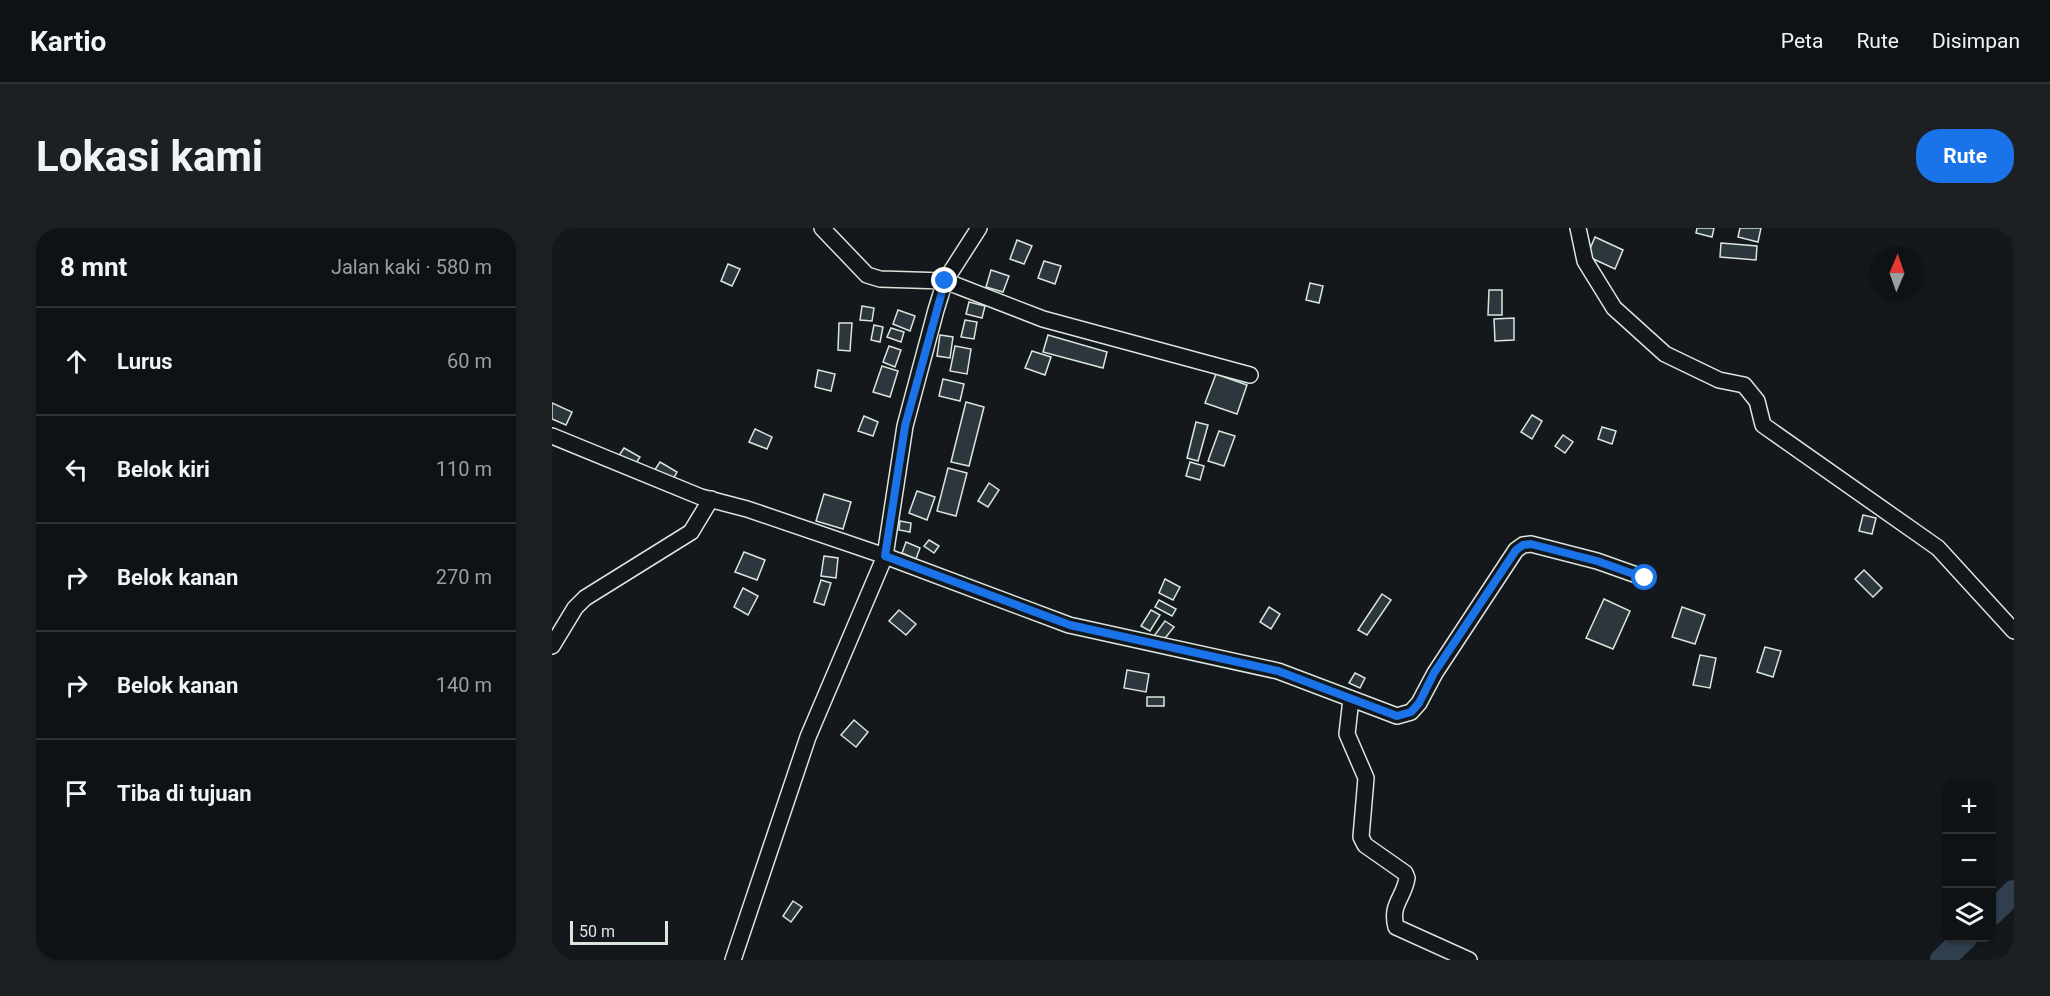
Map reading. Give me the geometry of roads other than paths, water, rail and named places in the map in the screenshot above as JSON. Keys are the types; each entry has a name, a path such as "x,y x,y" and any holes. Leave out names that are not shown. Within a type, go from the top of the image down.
{"street":[{"path":"822,228 867,275 880,279 945,281 1043,319 1250,375"},
{"path":"733,960 808,737 885,556 905,426 945,281 979,228"},
{"path":"1578,228 1585,261 1614,308 1636,330 1665,354 1692,369 1719,380 1744,385 1757,400 1763,425 1938,548 2014,631"},
{"path":"552,436 711,499 747,508 885,556 1070,625 1278,671 1397,716 1411,712 1419,703 1434,673 1471,616 1516,550 1523,545 1531,544 1597,561 1645,578"},
{"path":"552,646 575,608 691,532 711,499"},
{"path":"1351,699 1347,734 1366,778 1361,837 1365,845 1405,873 1407,878 1396,903 1393,917 1396,927 1469,960"}],"waterway":[{"path":"1996,909 2014,892"},
{"path":"1942,960 1961,942"}]}
